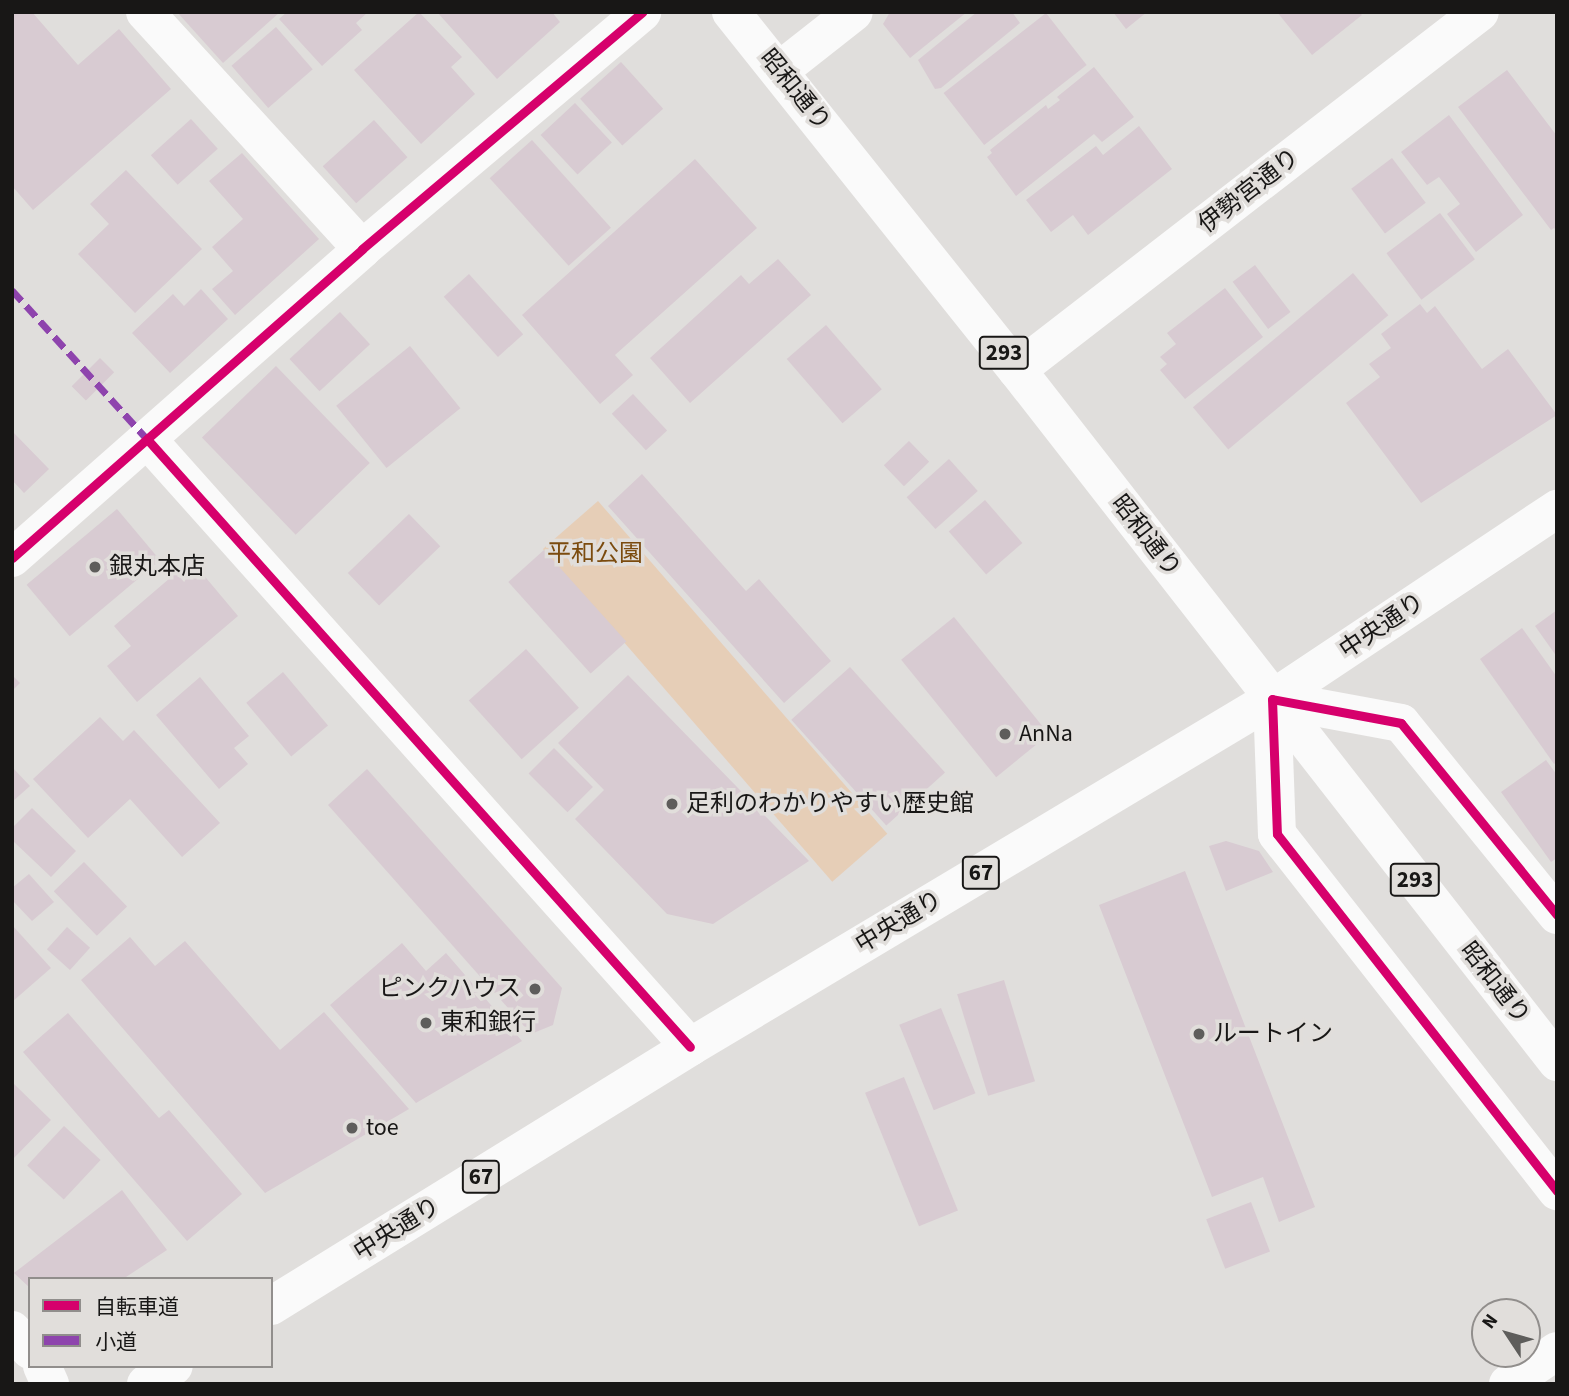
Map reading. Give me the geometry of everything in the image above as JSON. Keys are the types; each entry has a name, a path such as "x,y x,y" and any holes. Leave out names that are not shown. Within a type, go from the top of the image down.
{"main road":[{"path":"145,12 362,248"},
{"path":"12,558 362,248 642,12"},
{"name":"昭和通り","path":"731,12 1017,370 1557,1062"},
{"path":"779,71 854,12"},
{"name":"伊勢宮通り","path":"1017,370 1480,12"},
{"path":"147,439 690,1047"},
{"name":"中央通り","path":"273,1305 690,1047 1272,699 1557,509"},
{"path":"1557,915 1401,723 1272,699 1277,834 1557,1191"},
{"path":"12,1331 28,1348"},
{"path":"1508,1384 1557,1350"},
{"path":"43,1368 50,1384"},
{"path":"146,1384 171,1368"}],"green space":[{"name":"平和公園","path":"598,501 887,834 832,882 543,549"}],"building":[{"path":"12,12 32,12 78,65 119,29 171,89 33,210 12,186"},
{"path":"177,12 280,12 223,63"},
{"path":"287,12 368,12 356,23 362,30 322,66 279,19"},
{"path":"419,12 462,57 451,67 475,94 421,144 354,70"},
{"path":"437,12 552,12 560,22 497,79"},
{"path":"890,12 967,12 910,58 883,24"},
{"path":"977,12 1012,12 1020,23 941,88 935,89 918,60"},
{"path":"1113,12 1147,12 1126,29"},
{"path":"1277,12 1359,12 1362,15 1312,55"},
{"path":"1046,13 1087,65 984,145 944,93"},
{"path":"276,27 313,69 268,108 231,66"},
{"path":"621,62 663,109 622,146 580,99"},
{"path":"1094,67 1134,117 1102,142 1094,134 1016,196 987,157 992,153 990,150 1046,105 1048,109 1060,100 1057,97"},
{"path":"1507,70 1557,136 1557,231 1554,228 1551,230 1458,107"},
{"path":"575,103 612,142 577,175 541,135"},
{"path":"1449,115 1523,215 1476,252 1447,214 1460,204 1439,177 1427,185 1401,152"},
{"path":"191,119 218,149 178,185 151,155"},
{"path":"374,120 407,157 356,203 323,166"},
{"path":"1139,126 1172,169 1088,235 1073,215 1051,232 1026,200 1096,146 1103,155"},
{"path":"532,140 611,228 569,266 490,178"},
{"path":"242,153 319,239 235,315 212,289 233,271 212,247 243,219 209,181"},
{"path":"1392,158 1426,203 1385,233 1351,189"},
{"path":"695,159 757,228 615,355 633,375 600,404 522,315"},
{"path":"126,170 202,249 135,313 78,254 109,224 90,204"},
{"path":"1440,213 1475,259 1421,300 1386,253"},
{"path":"778,259 811,295 690,403 650,358 741,275 749,284"},
{"path":"1255,265 1291,312 1268,329 1233,282"},
{"path":"1353,273 1388,315 1228,449 1193,407"},
{"path":"469,274 523,334 498,357 444,297"},
{"path":"1225,288 1263,337 1185,399 1160,370 1167,364 1160,357 1176,344 1167,333"},
{"path":"201,289 228,319 170,373 132,333 173,294 184,306"},
{"path":"1420,304 1427,313 1435,306 1482,369 1508,349 1557,415 1421,503 1346,403 1380,377 1369,364 1391,348 1381,334"},
{"path":"340,312 370,344 320,391 290,359"},
{"path":"826,325 882,389 843,423 787,359"},
{"path":"410,346 460,408 387,468 336,406"},
{"path":"100,358 114,372 86,400 72,386"},
{"path":"276,366 370,463 296,535 202,438"},
{"path":"633,394 667,431 646,450 612,414"},
{"path":"12,431 49,469 24,493 12,480"},
{"path":"909,441 929,462 904,486 884,465"},
{"path":"949,459 978,491 935,529 907,497"},
{"path":"642,474 746,591 759,579 831,661 784,703 608,506"},
{"path":"985,500 1022,543 986,575 949,531"},
{"path":"117,509 160,560 70,636 27,585"},
{"path":"409,514 440,546 379,605 348,573"},
{"path":"544,550 626,641 591,674 508,582"},
{"path":"191,560 238,616 137,702 107,666 131,646 114,626"},
{"path":"1557,610 1557,657 1535,626"},
{"path":"954,617 1049,734 996,777 901,660"},
{"path":"1522,628 1557,677 1557,762 1554,764 1480,659"},
{"path":"526,649 579,708 522,759 469,701"},
{"path":"850,667 945,773 886,825 791,720"},
{"path":"283,672 328,726 291,756 246,703"},
{"path":"12,675 20,683 12,691"},
{"name":"足利のわかりやすい歴史館","path":"628,675 809,861 713,924 667,914 575,819 604,790 558,743"},
{"path":"200,677 249,736 234,748 248,764 219,789 156,715"},
{"path":"100,717 123,741 134,730 220,823 182,857 130,799 88,838 33,779"},
{"path":"554,748 593,787 567,812 529,773"},
{"path":"1546,760 1557,775 1557,858 1551,862 1501,792"},
{"path":"12,767 30,786 12,802"},
{"path":"367,769 562,988 553,1025 531,1034 328,805"},
{"path":"32,808 76,851 51,877 12,840 12,828"},
{"path":"1226,841 1259,851 1273,872 1226,891 1209,846"},
{"path":"84,862 127,907 97,936 54,891"},
{"name":"ルートイン","path":"1185,871 1315,1207 1279,1222 1263,1177 1212,1197 1099,905"},
{"path":"29,874 54,902 32,921 12,900 12,888"},
{"path":"12,925 51,968 12,1002"},
{"path":"67,927 90,948 70,970 47,949"},
{"path":"130,937 155,966 185,941 280,1050 324,1012 409,1109 265,1193 81,980"},
{"name":"東和銀行","path":"402,943 426,971 446,953 522,1041 416,1103 330,1005"},
{"path":"1004,980 1035,1081 988,1096 957,994"},
{"path":"941,1008 975,1093 934,1110 899,1025"},
{"path":"68,1013 159,1118 169,1110 242,1194 187,1241 23,1052"},
{"path":"904,1077 958,1211 919,1226 865,1093"},
{"path":"12,1082 51,1120 12,1160"},
{"path":"64,1126 101,1160 64,1200 27,1165"},
{"path":"122,1190 167,1250 126,1277 28,1277 28,1286 14,1273"},
{"path":"1251,1202 1270,1251 1225,1269 1206,1219"}],"marked path":[{"path":"12,290 147,439"}],"cycle path":[{"path":"12,558 362,249 642,12"},
{"path":"147,439 690,1047"},
{"path":"1557,915 1401,723 1272,699 1277,834 1557,1191"}],"place":[{"name":"銀丸本店","path":"95,567"},
{"name":"AnNa","path":"1005,734"},
{"name":"足利のわかりやすい歴史館","path":"672,804"},
{"name":"ピンクハウス","path":"535,989"},
{"name":"東和銀行","path":"426,1023"},
{"name":"ルートイン","path":"1199,1034"},
{"name":"toe","path":"352,1128"}]}
